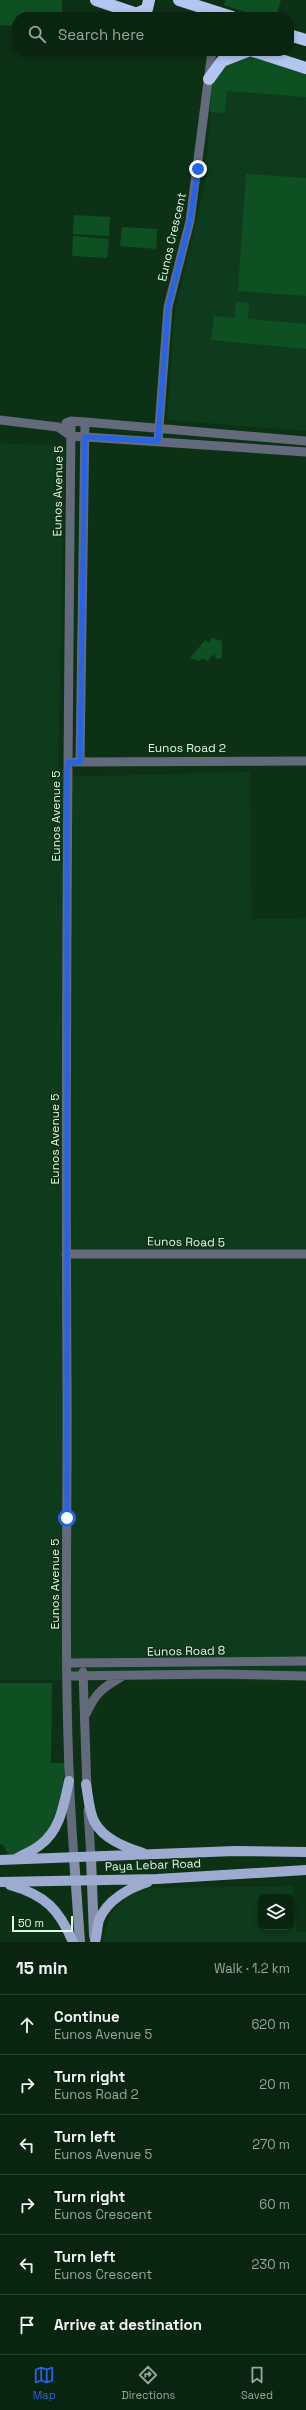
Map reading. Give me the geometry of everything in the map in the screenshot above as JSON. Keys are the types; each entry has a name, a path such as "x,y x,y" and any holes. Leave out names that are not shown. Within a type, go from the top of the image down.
{"highway":[{"path":"96,0 130,12"},
{"path":"144,12 147,9 149,0"},
{"path":"179,0 193,2 211,12"},
{"path":"294,36 306,40"},
{"path":"209,79 222,61 235,56"},
{"path":"269,56 306,68"}],"main road":[{"path":"16,1859 40,1845 51,1835 58,1822 69,1781"},
{"path":"86,1784 93,1820 101,1830 121,1845 152,1855"},
{"name":"Paya Lebar Road","path":"0,1860 91,1858 235,1851 306,1852"},
{"path":"74,1858 80,1942"},
{"path":"91,1858 95,1942"},
{"name":"Paya Lebar Road","path":"0,1882 92,1879 157,1879 306,1870"},
{"path":"95,1942 100,1920 112,1904 128,1889 157,1879"},
{"path":"0,1882 27,1890 49,1903 63,1918 73,1942"}],"street":[{"name":"Eunos Crescent","path":"158,441 168,307 190,221 211,56"},
{"path":"0,420 58,427 71,436 306,452"},
{"path":"58,427 71,421 306,441"},
{"name":"Eunos Avenue 5","path":"71,421 66,1254 67,1664 69,1781 74,1858"},
{"path":"80,762 85,422"},
{"name":"Eunos Road 2","path":"68,762 306,761"},
{"name":"Eunos Road 5","path":"66,1254 306,1254"},
{"name":"Eunos Road 8","path":"67,1664 306,1661"},
{"path":"83,1664 86,1784 91,1858"},
{"name":"Eunos Road 8","path":"68,1676 122,1677 219,1674 306,1676"},
{"path":"84,1717 91,1701 101,1689 122,1677"}],"shaded area":[{"path":"0,0 62,0 62,12 12,12 12,26 0,25"},
{"path":"226,0 281,0 277,12 246,12 224,5"},
{"path":"247,57 255,57 306,72 306,97 227,91 225,113 210,112 213,82 216,75 226,65"},
{"path":"306,72 306,431 167,420 175,309 204,187 214,76"},
{"path":"246,174 306,178 306,296 238,291"},
{"path":"74,215 110,217 109,236 73,234"},
{"path":"122,227 157,229 156,249 120,246"},
{"path":"73,236 109,239 107,258 72,256"},
{"path":"236,302 249,303 248,319 306,324 306,349 211,340 214,316 235,318"},
{"path":"0,443 65,446 58,777 250,772 252,919 306,918 306,1681 0,1680"},
{"path":"211,638 222,641 222,658 216,659 214,654 207,661 203,658 199,661 190,658 205,640 210,643"},
{"path":"0,1683 52,1683 51,1763 66,1763 59,1805 45,1836 16,1856 9,1855 2,1844 0,1844"},
{"path":"293,1886 294,1894 258,1894 258,1930 294,1930 294,1898 297,1932 306,1932 306,1942 102,1942 110,1914 129,1895 148,1888"}],"route":[{"path":"67,1518 67,772 68,762 80,762 85,437 158,441 168,307 190,221 198,169"}]}
